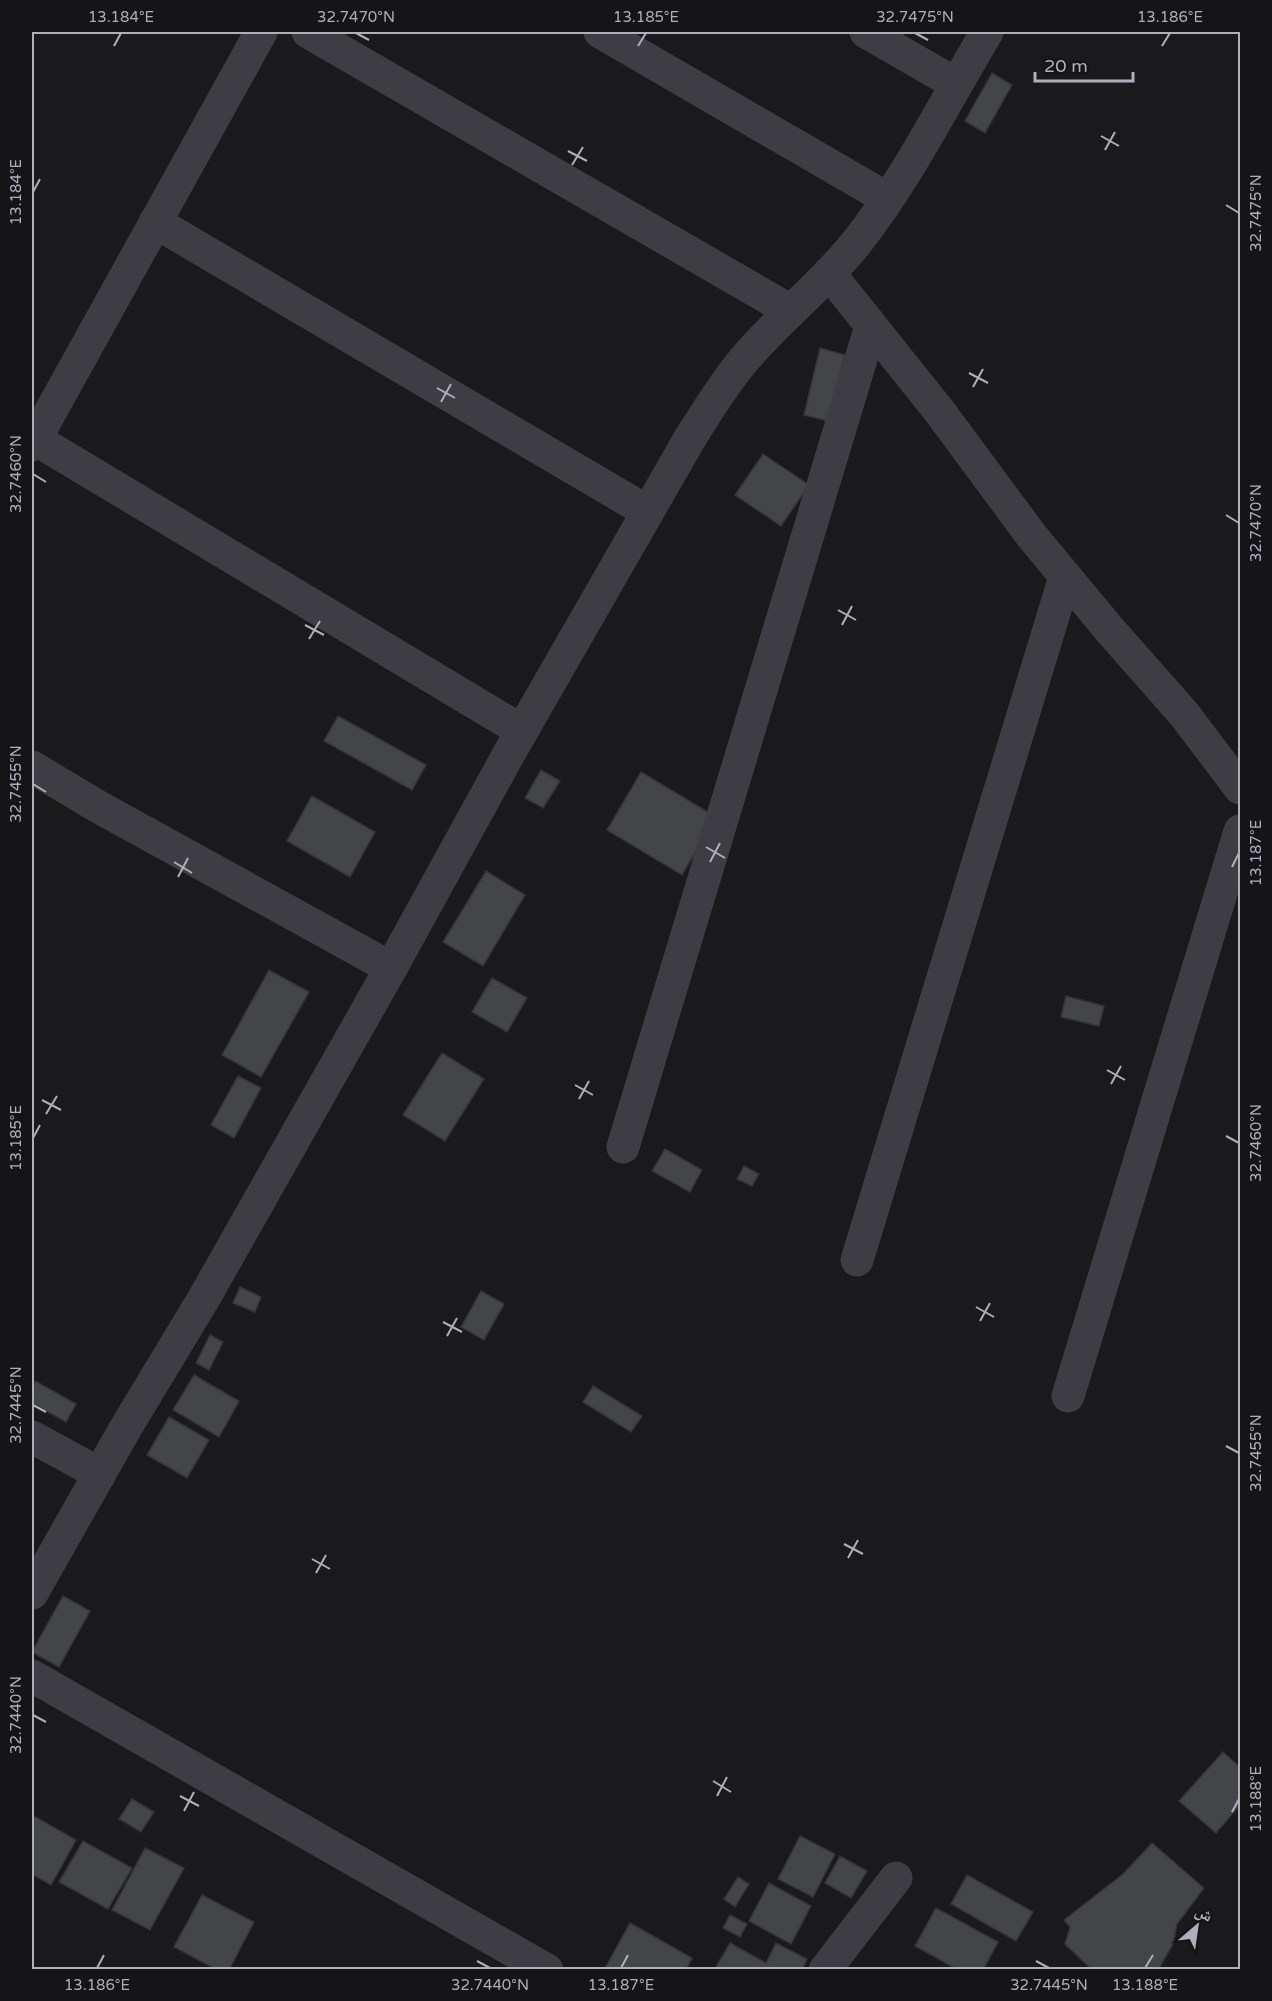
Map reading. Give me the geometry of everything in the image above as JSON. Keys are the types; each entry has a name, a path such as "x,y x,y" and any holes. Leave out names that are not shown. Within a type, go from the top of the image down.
{"street":[{"path":"261,32 33,442 522,731"},
{"path":"308,32 791,311"},
{"path":"600,32 888,199"},
{"path":"866,32 956,84"},
{"path":"32,1593 204,1298 522,731 720,391 744,360 830,273 856,243 888,199 987,32"},
{"path":"155,222 648,512"},
{"path":"830,273 940,412 1031,535 1184,714 1240,788"},
{"path":"623,1147 871,326"},
{"path":"857,1260 1065,576"},
{"path":"32,767 96,806 391,968"},
{"path":"1068,1396 1240,831"},
{"path":"32,1437 100,1474"},
{"path":"32,1676 547,1970"},
{"path":"825,1970 896,1878"}],"building":[{"path":"992,73 1012,85 985,133 965,121"},
{"path":"820,348 845,355 828,421 804,415"},
{"path":"763,454 809,485 781,526 735,495"},
{"path":"338,716 426,765 412,790 324,741"},
{"path":"541,770 560,781 543,808 525,798"},
{"path":"641,772 716,817 682,875 607,830"},
{"path":"312,796 375,832 350,877 287,841"},
{"path":"486,871 525,895 483,966 443,942"},
{"path":"269,970 309,992 261,1077 222,1055"},
{"path":"492,978 527,998 507,1032 472,1012"},
{"path":"1066,996 1104,1006 1099,1026 1061,1017"},
{"path":"442,1053 484,1079 445,1141 403,1115"},
{"path":"238,1076 261,1088 234,1138 211,1125"},
{"path":"665,1149 702,1170 690,1192 652,1171"},
{"path":"744,1166 759,1174 752,1186 737,1179"},
{"path":"240,1287 261,1297 255,1312 233,1303"},
{"path":"481,1291 504,1304 484,1340 461,1327"},
{"path":"210,1335 223,1342 209,1370 196,1363"},
{"path":"194,1375 239,1401 219,1437 173,1410"},
{"path":"35,1381 76,1404 66,1422 32,1403 32,1388"},
{"path":"593,1386 642,1416 631,1432 583,1402"},
{"path":"169,1417 209,1440 187,1478 147,1455"},
{"path":"63,1596 90,1611 59,1667 32,1652"},
{"path":"1223,1752 1240,1767 1240,1805 1216,1833 1179,1801"},
{"path":"132,1799 154,1812 141,1832 119,1819"},
{"path":"32,1815 76,1840 51,1885 32,1874"},
{"path":"800,1836 835,1854 813,1897 778,1879"},
{"path":"83,1841 132,1868 108,1909 59,1882"},
{"path":"1152,1843 1204,1888 1177,1924 1173,1944 1158,1970 1092,1970 1065,1944 1070,1927 1064,1920 1123,1874"},
{"path":"145,1848 184,1868 150,1930 112,1910"},
{"path":"840,1856 867,1871 851,1898 825,1883"},
{"path":"967,1875 1033,1912 1016,1941 951,1904"},
{"path":"738,1877 749,1884 735,1907 724,1899"},
{"path":"769,1883 811,1906 791,1944 749,1921"},
{"path":"202,1895 254,1922 229,1970 217,1970 174,1947"},
{"path":"936,1908 998,1942 983,1970 958,1970 915,1946"},
{"path":"730,1915 747,1924 740,1937 723,1928"},
{"path":"630,1923 692,1958 686,1970 604,1970"},
{"path":"730,1943 766,1963 776,1943 807,1959 802,1970 714,1970"}]}
